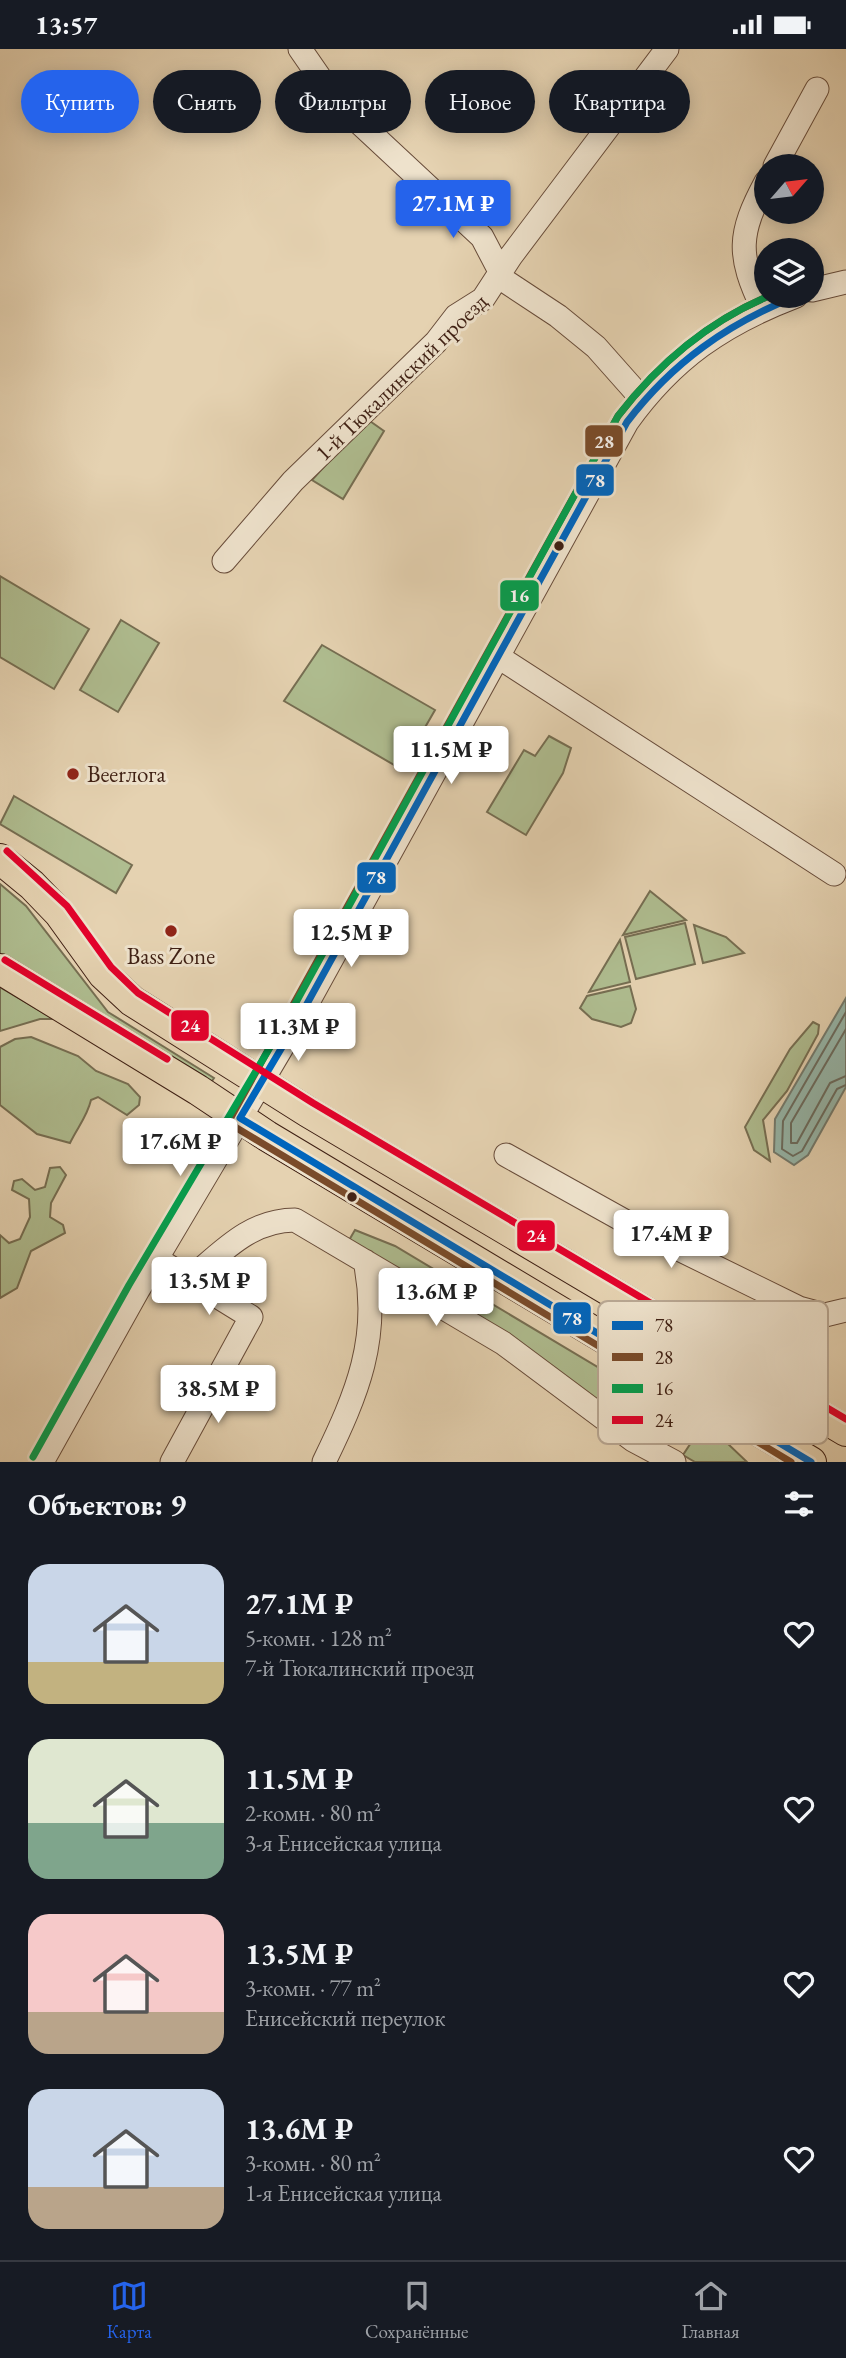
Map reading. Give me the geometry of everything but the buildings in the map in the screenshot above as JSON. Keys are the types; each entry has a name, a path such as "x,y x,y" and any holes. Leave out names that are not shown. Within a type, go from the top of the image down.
{"main road":[{"path":"0,859 32,885 59,913 103,974 132,1001 261,1083 627,1301"},
{"path":"0,969 240,1118 598,1334"},
{"path":"828,1420 846,1431"},
{"path":"780,1444 810,1462"}],"street":[{"name":"1-й Тюкалинский проезд","path":"224,561 293,481 436,342 456,316 483,299 667,49"},
{"path":"304,52 336,101 482,237 501,273 514,288 558,316 596,347 643,400"},
{"path":"782,154 817,89"},
{"path":"42,1462 261,1083 627,422 643,400 688,353 725,327 763,309 751,283 744,254 746,219 754,204"},
{"path":"824,287 846,282"},
{"path":"497,656 834,874"},
{"path":"506,1154 646,1233 785,1301"},
{"path":"190,1279 245,1233 277,1220 295,1220 503,1343 598,1414"},
{"path":"157,1259 251,1317 172,1462"},
{"path":"324,1462 364,1371 370,1307 365,1261"},
{"path":"828,1314 846,1310"},
{"path":"640,1444 674,1462"}],"green space":[{"path":"367,419 384,431 343,499 312,480"},
{"path":"0,576 89,629 54,689 0,657"},
{"path":"121,620 159,643 118,712 80,690"},
{"path":"322,645 435,710 401,769 284,701"},
{"path":"549,736 571,748 563,773 526,835 487,812 524,750 535,756"},
{"path":"14,796 132,865 116,893 0,824"},
{"path":"0,884 26,906 108,1012 214,1078 210,1084 0,958"},
{"path":"650,891 686,920 623,935"},
{"path":"685,923 695,964 636,979 625,937"},
{"path":"694,925 726,937 744,953 703,963"},
{"path":"620,940 630,982 589,992"},
{"path":"630,986 636,1009 631,1023 621,1027 592,1019 580,1008 587,996"},
{"path":"0,987 54,1019 40,1019 0,1031"},
{"path":"813,1022 819,1025 818,1034 787,1091 763,1120 770,1161 754,1150 745,1127 790,1049"},
{"path":"31,1037 78,1056 96,1071 128,1084 140,1097 139,1105 127,1115 98,1097 91,1100 70,1143 37,1134 0,1105 0,1047 15,1039"},
{"path":"60,1167 66,1175 51,1203 50,1217 63,1225 65,1233 31,1251 17,1288 0,1298 0,1235 9,1243 20,1239 30,1217 29,1199 12,1190 14,1181 22,1179 35,1190 45,1187 50,1168"},
{"path":"355,1230 395,1246 598,1367 598,1404 348,1242"},
{"path":"690,1444 728,1444 747,1462 695,1462 683,1455"}],"water":[{"path":"846,998 846,1087 808,1155 794,1165 774,1152 775,1119"}],"transit line":[{"name":"28","path":"598,1346 235,1127 230,1119 618,416 650,379 686,346 725,318 754,303"},
{"name":"16","path":"33,1457 129,1285 288,1017 618,416 650,379 686,346 725,318 754,303"},
{"name":"78","path":"598,1334 240,1118 297,1022 627,422 682,363 724,333 769,308"},
{"name":"24","path":"7,851 67,906 111,967 138,993 313,1103 647,1301"},
{"name":"24","path":"5,960 167,1059"},
{"name":"24","path":"828,1408 846,1419"},
{"name":"28","path":"761,1444 791,1462"},
{"name":"78","path":"781,1444 811,1462"}],"place":[{"name":"Beerлога","path":"73,774"},
{"name":"Bass Zone","path":"171,931"}]}
